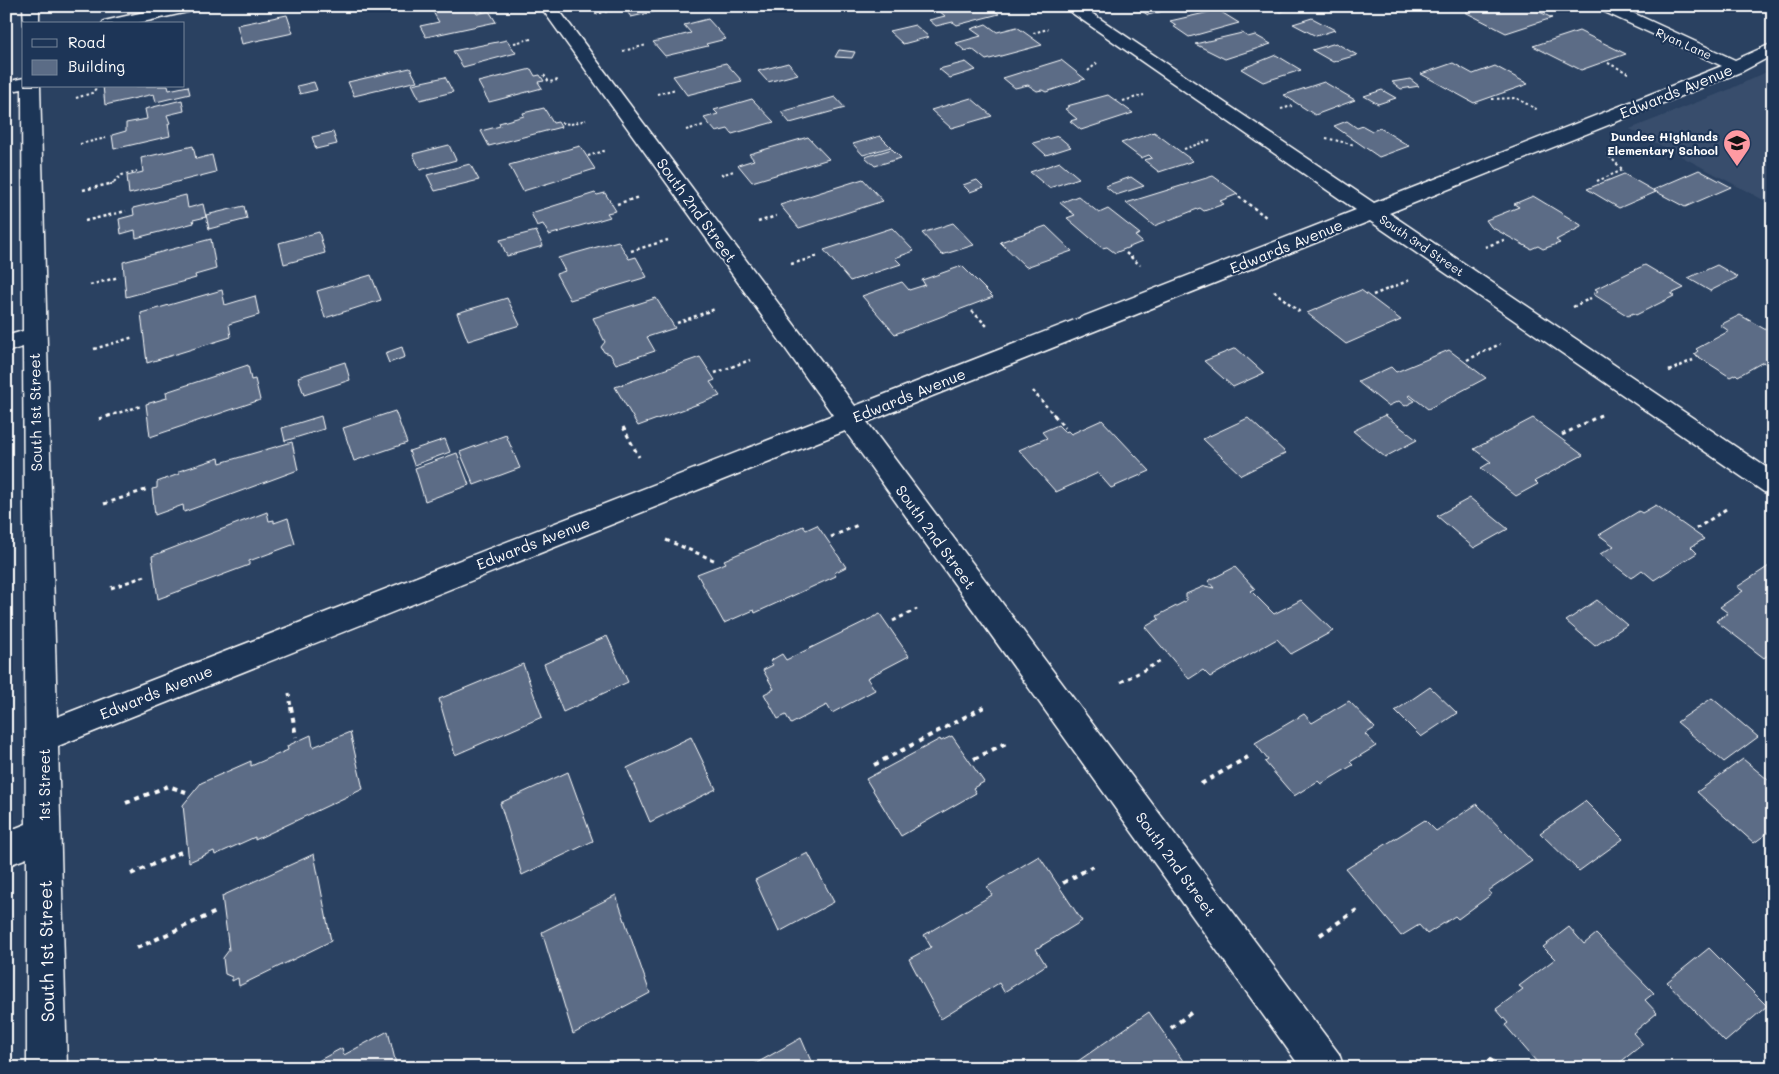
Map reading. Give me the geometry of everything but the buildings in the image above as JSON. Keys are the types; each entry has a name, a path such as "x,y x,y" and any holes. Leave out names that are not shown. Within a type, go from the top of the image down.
{"street":[{"path":"31,6 31,22"},
{"path":"119,22 195,6"},
{"name":"South 2nd Street","path":"548,6 1325,1068"},
{"name":"South 3rd Street","path":"1070,6 1773,486"},
{"name":"Ryan Lane","path":"1604,6 1737,67"},
{"name":"Edwards Avenue","path":"44,737 1737,67 1773,48"},
{"path":"6,87 22,83"},
{"name":"South 1st Street","path":"30,88 33,336 44,737"},
{"path":"6,344 33,336"},
{"name":"1st Street","path":"44,737 44,834"},
{"path":"6,849 44,834"},
{"name":"South 1st Street","path":"44,834 47,1068"}],"path":[{"path":"481,11 503,6"},
{"path":"594,14 619,9"},
{"path":"1033,33 1056,27"},
{"path":"514,43 531,39"},
{"path":"623,51 647,45"},
{"path":"1088,71 1101,59"},
{"path":"1608,63 1636,77"},
{"path":"544,75 549,82 558,80"},
{"path":"76,98 92,93 96,88"},
{"path":"657,94 676,89"},
{"path":"1124,101 1149,93"},
{"path":"1492,99 1516,98 1543,112"},
{"path":"561,123 571,124 586,120"},
{"path":"686,130 704,125"},
{"path":"80,144 106,138"},
{"path":"1318,141 1326,138 1355,145"},
{"path":"1184,149 1212,139"},
{"path":"588,156 607,150"},
{"path":"1597,181 1623,170 1607,154"},
{"path":"83,190 113,184 122,175 137,171"},
{"path":"721,175 734,171"},
{"path":"617,204 639,197"},
{"path":"1239,197 1267,218"},
{"path":"85,222 126,211"},
{"path":"758,222 776,216"},
{"path":"631,251 668,240"},
{"path":"1482,248 1504,240"},
{"path":"1126,253 1140,265"},
{"path":"791,264 819,256"},
{"path":"90,285 119,277"},
{"path":"1373,295 1410,280"},
{"path":"1274,291 1301,313"},
{"path":"1572,308 1591,298"},
{"path":"677,323 715,309"},
{"path":"972,311 987,326"},
{"path":"94,349 134,337"},
{"path":"1467,360 1500,344"},
{"path":"715,373 750,360"},
{"path":"1669,371 1693,360"},
{"path":"1033,391 1065,428"},
{"path":"99,419 141,406"},
{"path":"1562,435 1601,415"},
{"path":"623,427 639,457"},
{"path":"104,504 148,489"},
{"path":"1696,529 1729,507"},
{"path":"831,537 860,524"},
{"path":"666,540 716,561"},
{"path":"111,588 148,574"},
{"path":"893,621 918,609"},
{"path":"1121,682 1163,660"},
{"path":"288,693 296,737"},
{"path":"874,765 984,707"},
{"path":"974,760 1008,742"},
{"path":"1202,784 1248,757"},
{"path":"126,803 168,786 186,792"},
{"path":"131,874 181,852"},
{"path":"1063,883 1093,866"},
{"path":"1320,935 1362,907"},
{"path":"137,948 216,912"},
{"path":"1171,1028 1192,1012"},
{"path":"1481,1068 1490,1060 1503,1068"}],"shaded area":[{"name":"Dundee Highlands Elementary School","path":"1773,69 1773,205 1630,129 1728,90"}],"place":[{"name":"Dundee Highlands Elementary School","path":"1737,167"}]}
